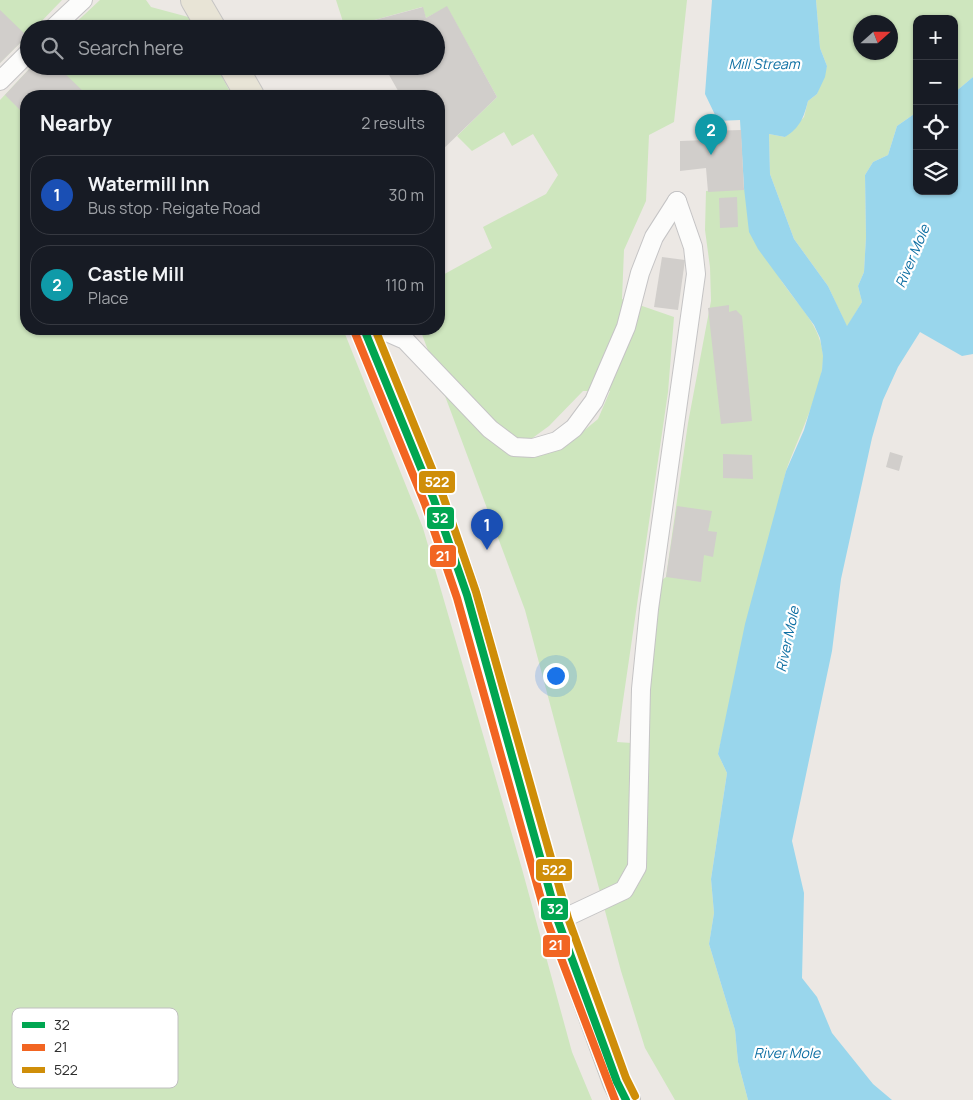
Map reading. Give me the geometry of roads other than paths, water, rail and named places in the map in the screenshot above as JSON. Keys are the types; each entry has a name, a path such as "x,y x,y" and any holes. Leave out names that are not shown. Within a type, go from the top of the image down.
{"main road":[{"path":"195,0 207,20"},
{"path":"238,75 247,90"},
{"path":"366,335 434,500 467,595 558,921 617,1082 626,1100"}],"lane":[{"path":"62,20 83,0"},
{"path":"0,82 20,61"},
{"path":"394,335 406,340 490,429 514,447 532,448 557,441 574,428 594,401 626,327 640,273 654,236 677,202 693,247 696,274 649,609 641,690 637,867 624,890 558,921"}],"water":[{"name":"River Mole","path":"712,0 816,0 820,48 827,66 825,77 817,94 808,101 798,126 785,137 769,134 770,174 794,239 828,286 847,326 862,302 858,286 864,272 866,237 865,175 873,162 888,155 897,126 913,115 913,195 958,195 958,90 973,77 973,354 962,356 920,332 898,367 883,400 872,438 841,579 832,651 792,841 804,893 802,978 817,997 832,1033 873,1084 892,1100 748,1100 738,1062 735,1030 709,944 714,913 711,879 727,773 718,754 745,624 786,471 804,430 822,370 823,356 820,338 814,325 758,249 749,232 740,120 718,121 705,94"}],"place":[{"name":"Castle Mill","path":"711,155"},
{"name":"Watermill Inn","path":"487,550"}],"water label":[{"name":"Mill Stream","path":"764,63"}]}
